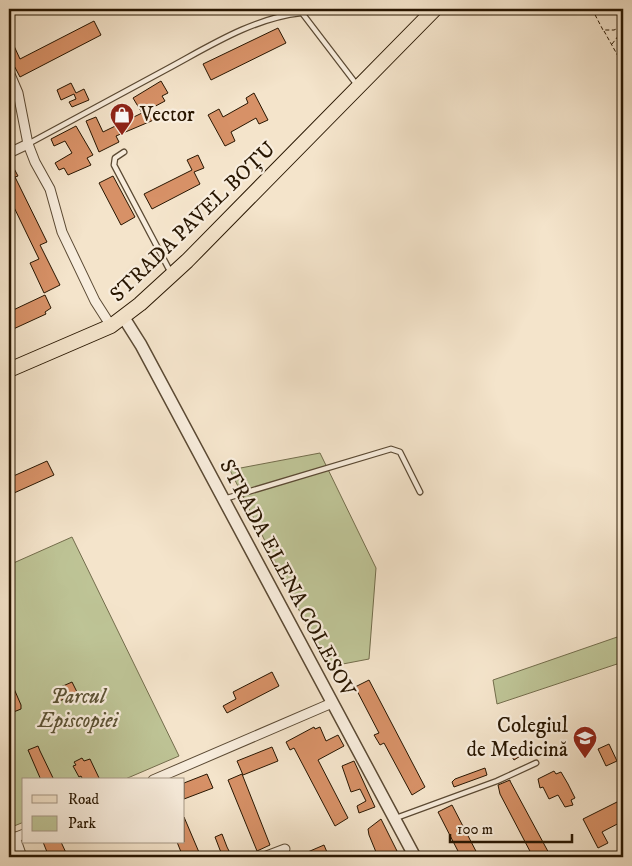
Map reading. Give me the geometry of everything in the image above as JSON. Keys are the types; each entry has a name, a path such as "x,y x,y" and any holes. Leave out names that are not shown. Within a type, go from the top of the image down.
{"main road":[{"name":"STRADA PAVEL BOȚU","path":"9,370 111,326 124,318 172,275 435,9"}],"street":[{"path":"9,72 19,98 28,144 35,162 50,188 62,232 95,301 111,326"},
{"path":"9,152 28,144"},
{"name":"STRADA ELENA COLESOV","path":"124,318 224,499 415,857"},
{"path":"158,778 332,703"},
{"path":"12,839 22,857"},
{"path":"264,857 285,849"}],"lane":[{"path":"28,144 209,46 257,24 300,11 359,87"},
{"path":"124,152 115,158 114,165 172,275"},
{"path":"224,499 391,448 400,452 420,492"},
{"path":"394,818 497,781 536,763"}],"path":[{"path":"592,9 623,65"},
{"path":"603,30 614,30 623,26"},
{"path":"612,44 623,30"}],"green space":[{"path":"320,453 376,568 369,659 327,667 230,470"},
{"name":"Parcul Episcopiei","path":"72,537 179,756 128,778 22,778 22,823 9,828 9,565"},
{"path":"623,635 623,662 497,704 493,680"}],"building":[{"path":"94,21 101,35 20,77 9,56 9,35 20,59"},
{"path":"278,28 286,43 211,80 203,64"},
{"path":"161,81 168,93 162,96 165,101 150,109 156,119 116,136 119,142 99,152 86,121 96,117 103,132 142,113 133,98"},
{"path":"71,83 76,93 84,89 89,100 72,107 69,102 76,99 74,94 61,100 57,90"},
{"path":"254,93 268,120 259,124 256,118 231,132 235,141 225,146 208,115 219,109 223,117 248,103 246,98"},
{"path":"76,126 93,155 87,158 91,165 68,175 64,168 59,170 55,163 72,153 65,141 54,146 51,139"},
{"path":"198,155 204,168 194,172 200,184 152,209 144,194 192,170 187,160"},
{"path":"9,159 18,176 15,177 47,242 40,245 60,285 44,293 30,263 39,259 9,197"},
{"path":"113,176 135,217 121,225 99,183"},
{"path":"45,295 51,308 45,312 46,314 9,331 9,312"},
{"path":"47,461 54,475 14,493 9,478"},
{"path":"272,672 279,686 227,713 223,706 236,699 233,692"},
{"path":"9,677 21,705 21,709 11,713 9,707"},
{"path":"369,680 425,787 412,795 384,743 380,745 374,735 379,733 355,687"},
{"path":"72,682 78,694 59,701 54,690"},
{"path":"314,727 315,729 320,727 326,741 338,735 344,746 318,760 348,818 335,826 294,748 290,750 286,742"},
{"path":"525,743 530,750 514,760 510,753"},
{"path":"609,744 617,761 606,766 598,749"},
{"path":"38,746 53,778 40,778 28,750"},
{"path":"272,747 278,761 243,775 237,761"},
{"path":"82,758 84,761 90,759 99,778 79,777 73,766 76,765 74,762"},
{"path":"354,761 375,807 359,813 357,806 366,801 360,789 351,792 342,766"},
{"path":"485,768 487,775 454,787 452,782 455,779"},
{"path":"554,771 556,774 561,772 568,784 575,798 571,800 573,805 565,807 558,795 549,799 543,787 540,788 538,779"},
{"path":"207,774 213,788 185,799 185,783"},
{"path":"242,774 270,845 257,851 228,780"},
{"path":"510,780 551,857 533,857 500,794 498,785"},
{"path":"623,799 623,821 602,832 608,843 598,848 583,819"},
{"path":"452,805 479,857 461,857 438,812"},
{"path":"185,819 201,857 183,857 178,844 185,844"},
{"path":"381,819 397,851 388,854 389,857 378,857 369,835 368,829"},
{"path":"222,834 232,857 224,857 220,850 215,837"},
{"path":"44,844 62,844 68,857 49,857"},
{"path":"324,845 329,857 296,857"}],"place":[{"name":"Vector","path":"122,136"},
{"name":"Colegiul de Medicină","path":"585,759"}]}
